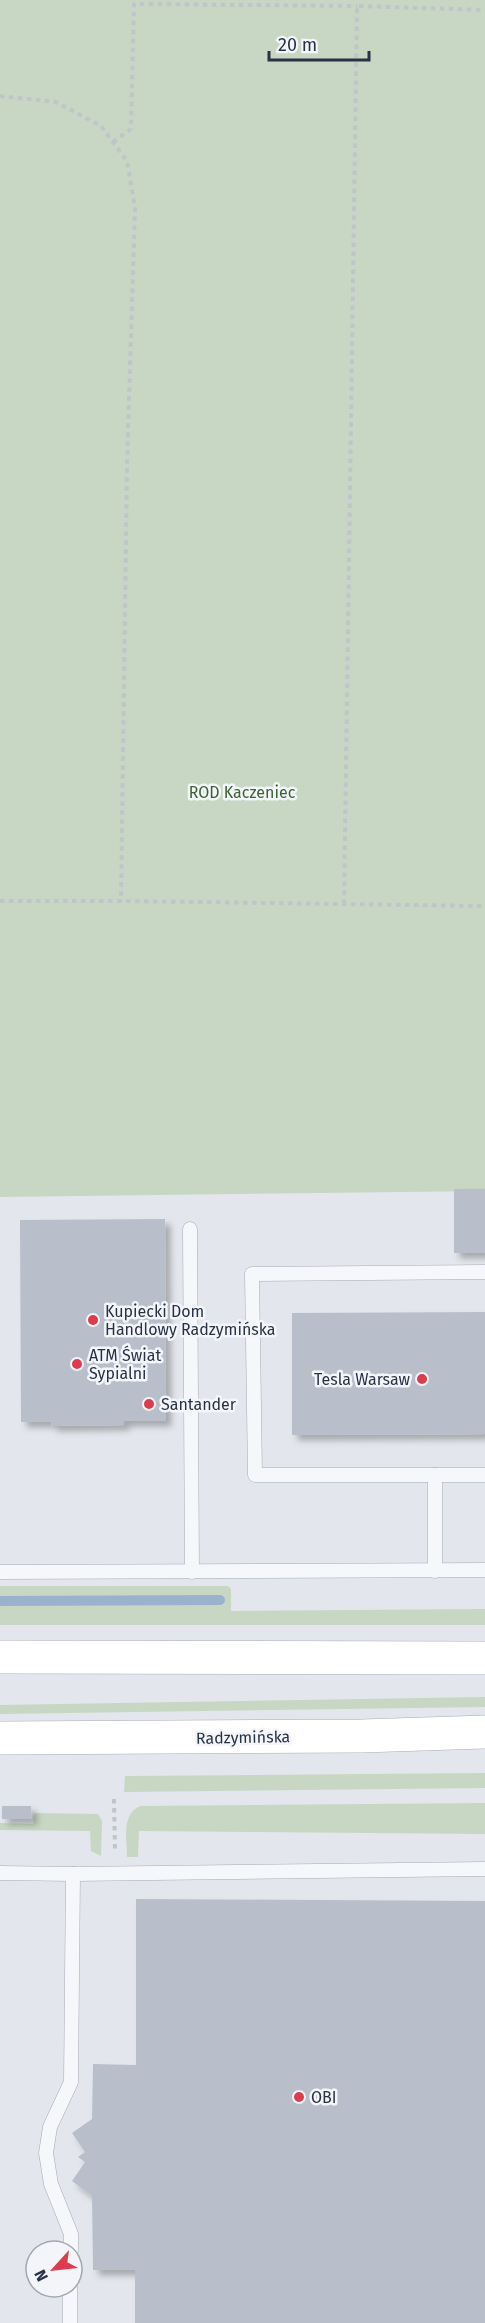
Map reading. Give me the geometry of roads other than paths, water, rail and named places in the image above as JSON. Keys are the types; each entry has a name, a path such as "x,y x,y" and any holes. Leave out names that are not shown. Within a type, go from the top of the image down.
{"main road":[{"path":"0,1657 485,1658"},
{"name":"Radzymińska","path":"0,1738 362,1736 485,1732"}],"lane":[{"path":"190,1228 192,1572"},
{"path":"485,1272 252,1274 255,1475 485,1475"},
{"path":"435,1475 435,1571"},
{"path":"0,1572 485,1570"},
{"path":"0,1873 115,1874 485,1869"},
{"path":"71,2239 51,2184 46,2153 50,2127 71,2082 74,1874"},
{"path":"70,2299 70,2323"}],"waterway":[{"path":"0,1601 220,1600"}],"place":[{"name":"Kupiecki Dom Handlowy Radzymińska","path":"93,1320"},
{"name":"ATM Świat Sypialni","path":"77,1364"},
{"name":"Tesla Warsaw","path":"422,1379"},
{"name":"Santander","path":"149,1404"},
{"name":"OBI","path":"299,2097"}],"park label":[{"name":"ROD Kaczeniec","path":"242,792"}]}
